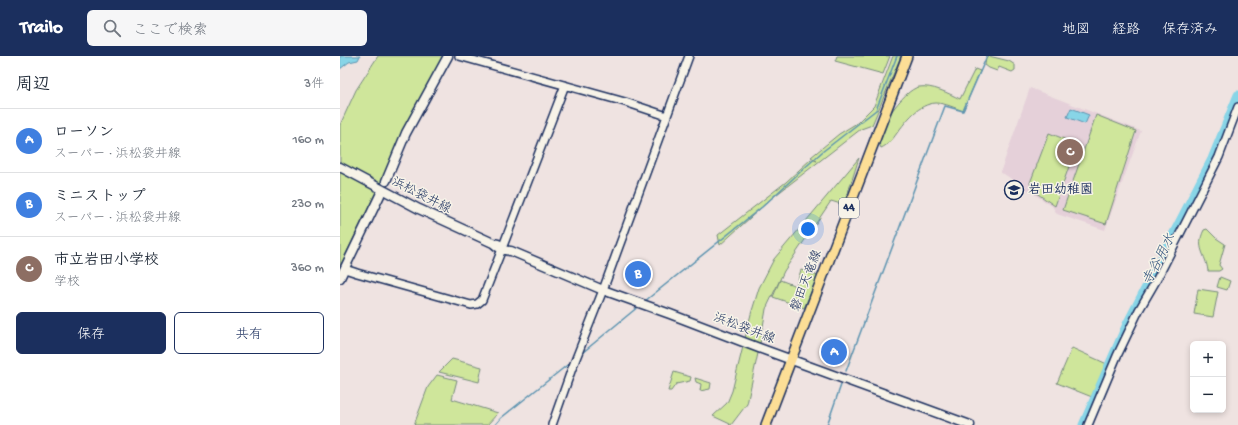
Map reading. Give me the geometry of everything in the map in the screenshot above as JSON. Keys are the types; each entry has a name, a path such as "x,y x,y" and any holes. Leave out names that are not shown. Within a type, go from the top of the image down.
{"main road":[{"path":"386,181 406,133 448,56"},
{"name":"磐田天竜線","path":"766,425 907,56"},
{"name":"浜松袋井線","path":"340,167 420,209 502,248 603,290 970,425"},
{"path":"340,278 380,194"}],"street":[{"path":"459,56 667,116"},
{"path":"552,425 571,370 603,290 689,56"},
{"path":"345,269 471,305 477,304 482,300 565,86"},
{"path":"1088,425 1117,356 1139,310 1157,279 1219,157 1238,107"}],"shaded area":[{"path":"1030,88 1141,131 1105,230 1057,214 1052,206 1004,174 1000,173"}],"green space":[{"path":"378,56 445,56 340,266 340,125 356,90"},
{"path":"837,56 890,56 883,74 835,61"},
{"path":"893,56 901,56 872,125 861,129 772,198 720,245 718,235 786,182 811,159 817,161 811,157 839,134 857,123 874,106"},
{"path":"989,56 1009,61 1015,65 1015,70 1012,72 999,67 997,71 989,68 985,65 986,58"},
{"path":"975,69 980,71 963,111 939,103 924,106 905,123 890,142 881,148 879,141 885,123 905,95 919,87 929,87 960,99"},
{"path":"1096,115 1136,131 1106,224 1063,210"},
{"path":"1049,133 1077,144 1055,206 1035,192 1030,183"},
{"path":"859,158 844,205 831,201 784,271 766,309 747,404 731,425 729,425 730,424 713,416 727,403 732,391 759,288 774,259"},
{"path":"1207,229 1225,244 1219,265 1222,269 1219,271 1208,271 1202,251 1202,236 1204,230"},
{"path":"801,270 818,276 804,308 773,297 780,280 796,286"},
{"path":"1220,277 1230,281 1227,290 1217,287"},
{"path":"1198,289 1218,292 1213,317 1194,314"},
{"path":"1072,348 1107,364 1092,397 1057,383"},
{"path":"452,359 482,367 479,382 439,372"},
{"path":"674,372 691,377 690,381 676,384 671,391 668,391"},
{"path":"437,375 457,380 452,399 498,413 487,425 414,425 428,387"},
{"path":"695,378 711,383 710,389 700,391 701,384 696,382"}],"water":[{"path":"340,56 360,56 358,60 349,62 340,69"},
{"path":"1071,108 1089,115 1085,124 1067,117"}],"waterway":[{"path":"645,301 762,207 822,152 876,110 897,56"},
{"path":"846,371 945,106 963,111 987,56"},
{"name":"寺谷用水","path":"1083,425 1127,324 1212,159 1238,95"},
{"path":"582,353 639,306"},
{"path":"495,425 501,418 571,362"},
{"path":"827,425 841,385"}],"place":[{"name":"市立岩田小学校","path":"1070,152"},
{"name":"岩田幼稚園","path":"1014,190"},
{"name":"ミニストップ","path":"638,274"},
{"name":"ローソン","path":"834,352"}]}
